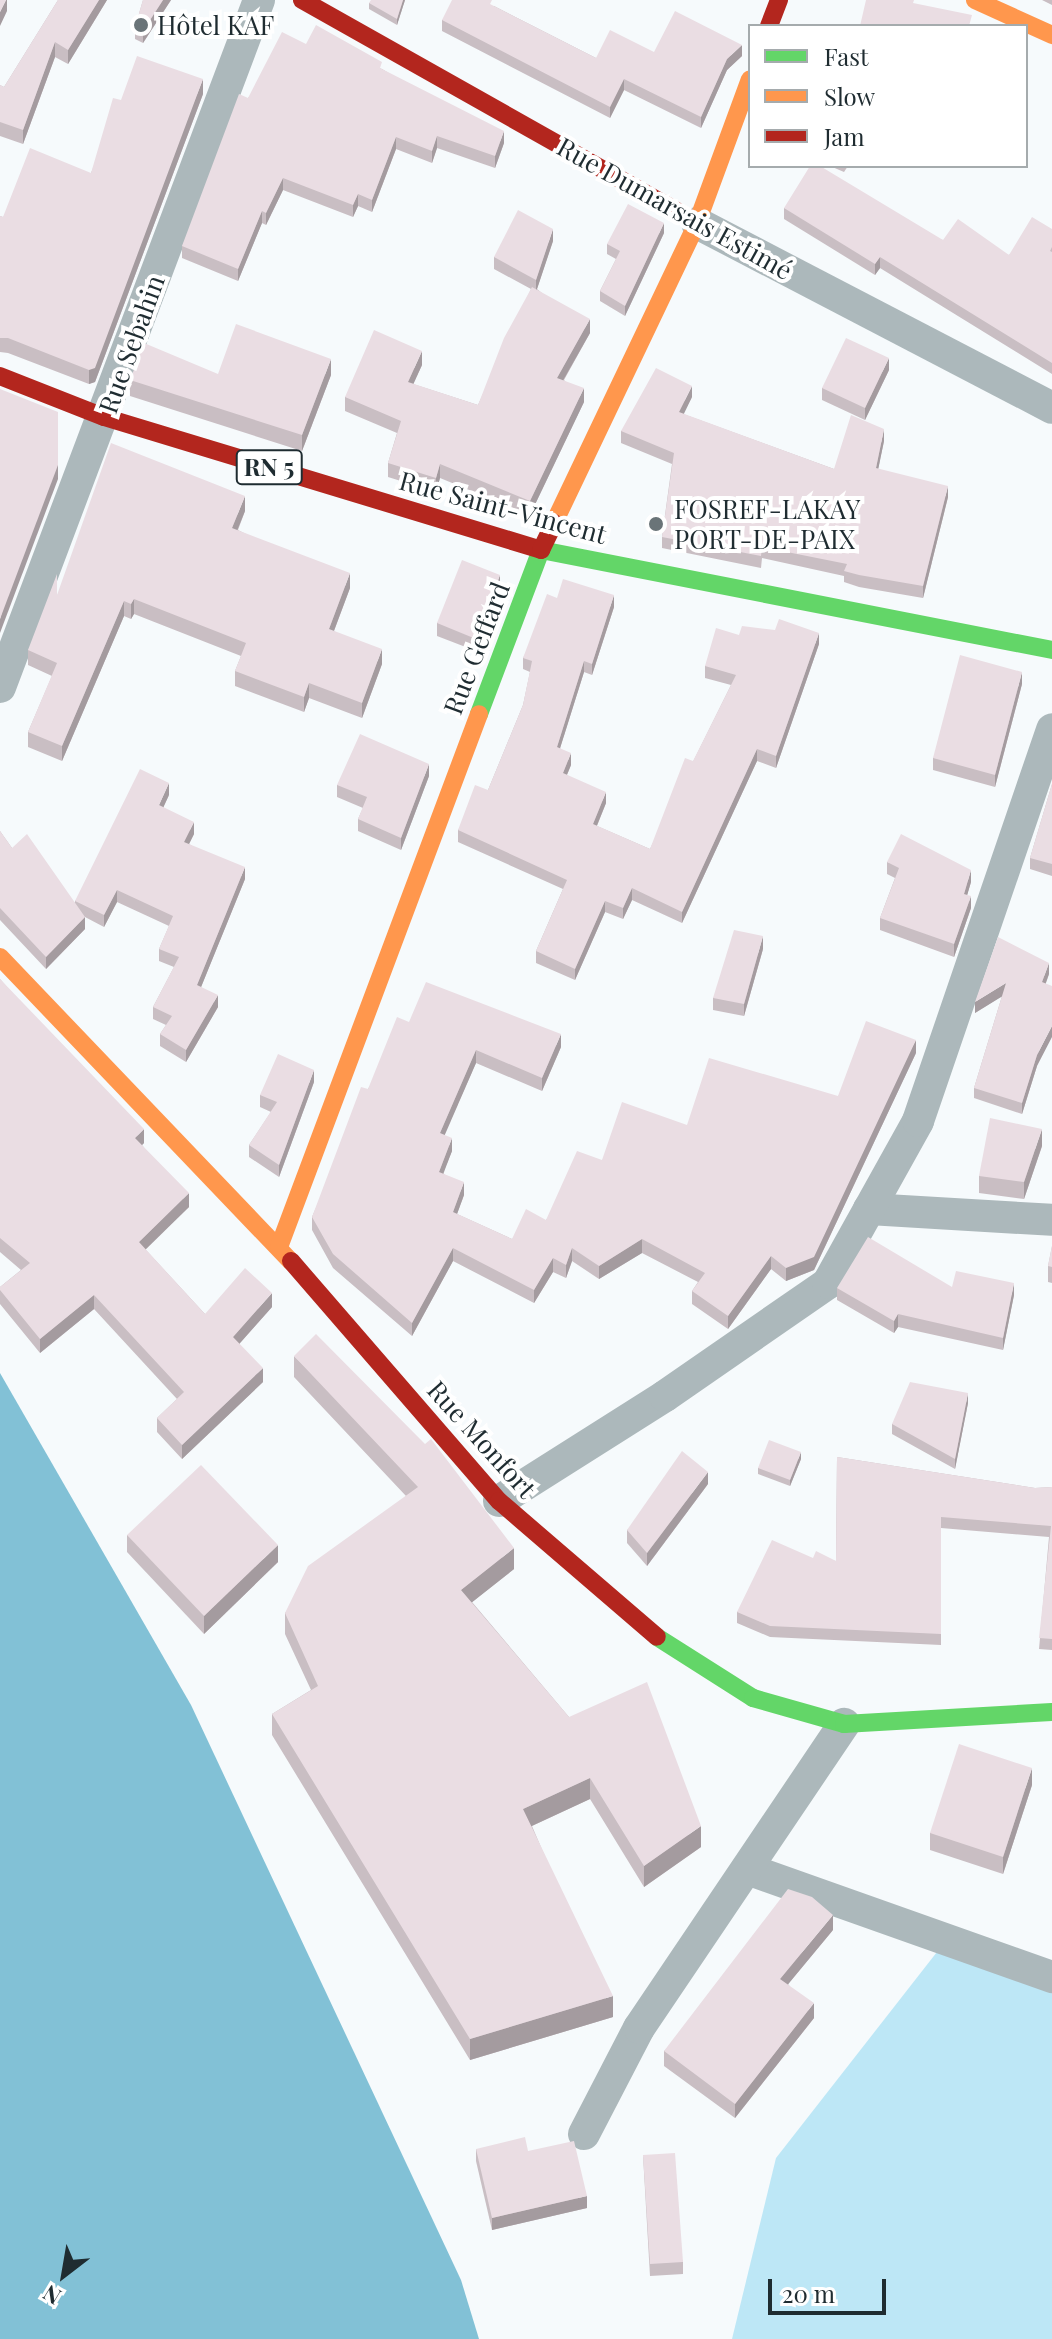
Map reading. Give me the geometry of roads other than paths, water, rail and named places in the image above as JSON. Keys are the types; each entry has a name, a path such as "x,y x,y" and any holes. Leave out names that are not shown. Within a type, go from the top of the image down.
{"street":[{"name":"Rue Sebahin","path":"0,687 259,0"},
{"name":"Rue Dumarsais Estimé","path":"302,0 697,223 1052,408"},
{"path":"770,24 779,0"},
{"path":"975,0 1028,24"},
{"path":"1028,24 1052,35"},
{"name":"Rue Geffard","path":"279,1247 541,550 697,223 748,84"},
{"name":"Rue Saint-Vincent","path":"0,376 104,417 541,550 1052,650"},
{"path":"499,1501 665,1396 828,1283 918,1121 1052,729"},
{"name":"Rue Monfort","path":"0,957 279,1247 499,1501 667,1646 753,1698 844,1724 1052,1712"},
{"path":"869,1209 1052,1220"},
{"path":"584,2134 639,2028 844,1724"},
{"path":"747,1869 1052,1977"}],"place":[{"name":"Hôtel KAF","path":"141,25"},
{"name":"FOSREF-LAKAY PORT-DE-PAIX","path":"656,524"}]}
